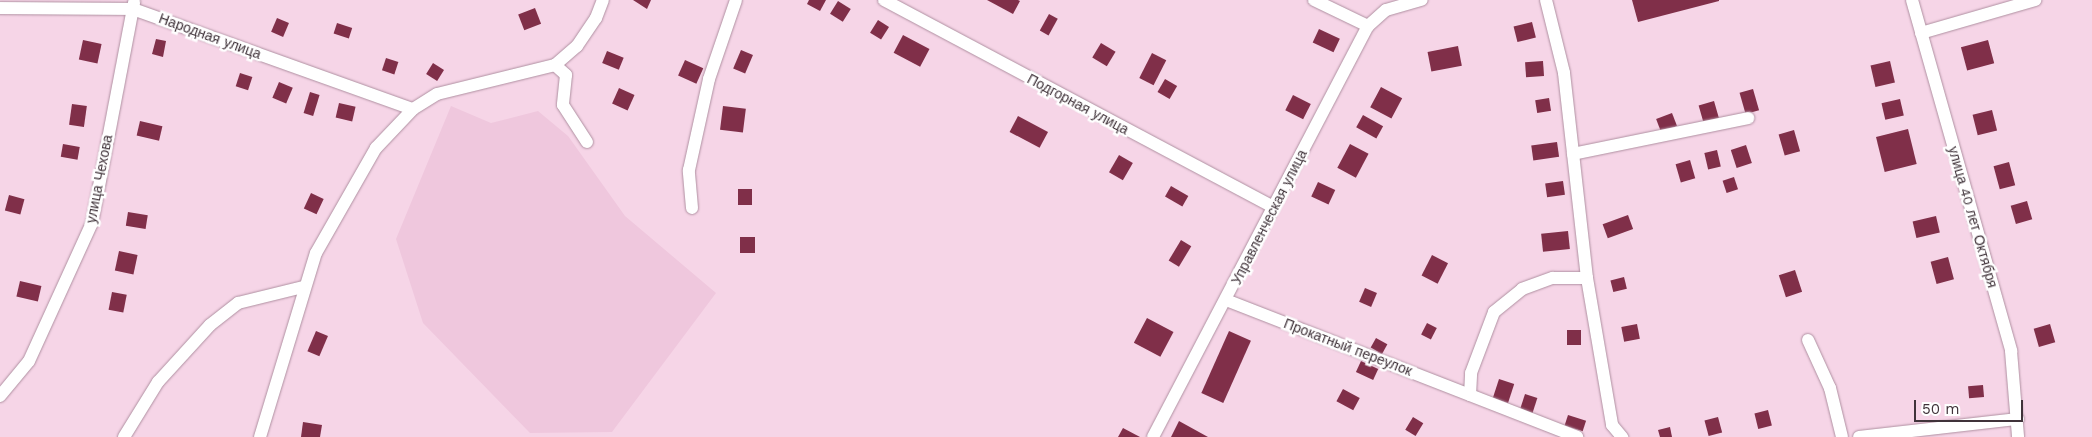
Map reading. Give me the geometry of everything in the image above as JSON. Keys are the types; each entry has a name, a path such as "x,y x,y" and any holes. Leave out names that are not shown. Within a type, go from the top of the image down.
{"street":[{"path":"260,437 303,286 316,253 371,156 413,109 437,94 466,84 555,65 577,46 596,18 603,0"},
{"path":"692,208 688,170 709,79 736,0"},
{"name":"Подгорная улица","path":"884,0 1273,207"},
{"path":"1314,0 1368,26"},
{"path":"1384,5 1422,0"},
{"path":"1546,0 1564,73 1587,278 1612,425 1622,437"},
{"name":"улица 40 лет Октября","path":"1912,0 2011,351 2018,437"},
{"path":"1922,34 2035,0"},
{"name":"Народная улица","path":"0,8 134,4 413,109"},
{"name":"улица Чехова","path":"0,396 29,361 92,223 134,4"},
{"name":"Управленческая улица","path":"1153,437 1368,26 1384,5"},
{"path":"555,65 566,75 563,105 587,142"},
{"path":"1573,154 1748,118"},
{"path":"1470,395 1471,373 1494,312 1522,289 1553,278 1587,278"},
{"path":"124,437 158,382 210,325 238,303 303,286"},
{"name":"Прокатный переулок","path":"1226,300 1577,437"},
{"path":"1808,340 1830,388 1842,437"},
{"path":"1859,437 2018,419"}],"shaded area":[{"path":"451,106 491,123 538,111 568,136 625,216 716,293 612,432 530,433 423,323 396,239"}],"building":[{"path":"633,0 651,0 647,9"},
{"path":"809,0 826,0 820,11 807,4"},
{"path":"987,0 1018,0 1020,1 1013,14"},
{"path":"1632,0 1719,0 1719,1 1638,22"},
{"path":"838,1 851,9 843,22 830,14"},
{"path":"535,8 541,24 524,30 518,14"},
{"path":"1049,14 1058,19 1049,35 1040,31"},
{"path":"277,18 289,23 283,37 271,32"},
{"path":"878,20 889,27 881,40 870,33"},
{"path":"1532,22 1536,38 1517,42 1514,27"},
{"path":"337,23 352,28 349,38 334,33"},
{"path":"1319,29 1340,39 1334,52 1313,43"},
{"path":"903,35 929,49 920,67 894,53"},
{"path":"156,39 166,41 163,57 152,54"},
{"path":"83,40 102,44 97,64 79,60"},
{"path":"1988,40 1994,63 1967,70 1961,47"},
{"path":"1101,43 1116,52 1107,66 1092,58"},
{"path":"1458,46 1462,66 1431,72 1428,52"},
{"path":"741,50 753,55 745,73 733,68"},
{"path":"607,51 624,58 619,70 602,63"},
{"path":"1152,53 1166,60 1154,85 1139,78"},
{"path":"386,58 398,62 394,74 382,70"},
{"path":"685,60 703,68 696,84 678,76"},
{"path":"1543,61 1544,76 1526,77 1525,62"},
{"path":"1890,61 1895,82 1875,87 1871,65"},
{"path":"433,63 444,70 437,81 426,74"},
{"path":"240,73 252,77 248,90 236,86"},
{"path":"1165,79 1177,86 1170,99 1158,92"},
{"path":"279,82 293,88 286,104 272,98"},
{"path":"1381,87 1402,98 1391,119 1370,107"},
{"path":"619,88 635,95 628,110 612,104"},
{"path":"1753,89 1759,110 1746,114 1740,93"},
{"path":"310,92 320,95 313,116 304,113"},
{"path":"1293,95 1311,104 1303,119 1285,110"},
{"path":"1549,98 1551,111 1537,113 1535,100"},
{"path":"1900,99 1904,116 1885,120 1881,103"},
{"path":"1714,101 1719,119 1704,124 1699,105"},
{"path":"339,103 356,107 352,121 336,118"},
{"path":"72,104 87,106 84,127 69,125"},
{"path":"723,106 746,109 743,133 720,130"},
{"path":"1992,110 1997,130 1978,135 1973,115"},
{"path":"1672,113 1677,126 1661,132 1656,119"},
{"path":"1363,115 1383,126 1376,138 1356,127"},
{"path":"1018,116 1048,132 1040,148 1010,132"},
{"path":"140,121 162,126 159,141 137,136"},
{"path":"1908,129 1917,164 1885,172 1876,137"},
{"path":"1794,130 1800,151 1785,156 1779,134"},
{"path":"1557,142 1559,157 1533,160 1531,146"},
{"path":"63,144 80,147 77,160 61,157"},
{"path":"1350,144 1369,154 1356,178 1337,168"},
{"path":"1746,145 1752,163 1737,168 1731,150"},
{"path":"1717,150 1721,167 1708,169 1704,153"},
{"path":"1119,155 1133,163 1123,180 1109,172"},
{"path":"1690,160 1695,178 1681,182 1676,164"},
{"path":"2009,162 2015,185 2000,189 1994,166"},
{"path":"1734,177 1738,189 1727,193 1723,181"},
{"path":"1563,181 1565,195 1547,197 1545,184"},
{"path":"1318,182 1335,190 1328,205 1311,197"},
{"path":"1171,186 1188,196 1182,206 1165,196"},
{"path":"738,189 752,189 752,205 738,205"},
{"path":"311,193 324,199 317,214 304,208"},
{"path":"9,195 24,199 20,215 5,210"},
{"path":"2027,201 2032,219 2016,224 2011,206"},
{"path":"128,212 148,215 146,229 126,226"},
{"path":"1628,215 1633,229 1608,238 1603,224"},
{"path":"1936,216 1940,233 1916,238 1913,221"},
{"path":"1568,231 1570,249 1543,252 1541,234"},
{"path":"740,237 755,237 755,253 740,253"},
{"path":"1181,240 1191,246 1179,267 1169,261"},
{"path":"119,251 138,255 133,275 115,271"},
{"path":"1432,255 1448,263 1438,284 1422,275"},
{"path":"1948,257 1954,279 1937,284 1931,262"},
{"path":"1795,270 1802,292 1786,297 1779,275"},
{"path":"1624,277 1627,289 1613,292 1610,280"},
{"path":"20,281 41,286 38,302 16,297"},
{"path":"1365,288 1377,293 1371,307 1359,302"},
{"path":"112,292 127,295 123,313 109,310"},
{"path":"1147,318 1173,332 1160,357 1134,343"},
{"path":"1427,323 1437,328 1431,340 1421,335"},
{"path":"1637,324 1640,339 1624,342 1621,327"},
{"path":"2050,324 2055,342 2039,347 2034,329"},
{"path":"1567,330 1581,330 1581,345 1567,345"},
{"path":"316,331 328,336 319,356 307,351"},
{"path":"1229,331 1251,341 1223,403 1201,393"},
{"path":"1376,338 1387,344 1382,354 1371,348"},
{"path":"1361,361 1378,369 1373,380 1356,372"},
{"path":"1499,379 1514,384 1508,403 1493,398"},
{"path":"1983,385 1984,397 1969,398 1968,386"},
{"path":"1343,389 1360,398 1353,410 1336,401"},
{"path":"1525,394 1537,398 1532,414 1520,410"},
{"path":"1768,410 1772,426 1758,429 1754,413"},
{"path":"1568,415 1586,421 1583,431 1565,425"},
{"path":"1413,417 1423,423 1416,436 1405,430"},
{"path":"1718,417 1722,432 1709,436 1704,421"},
{"path":"1179,421 1208,437 1171,437"},
{"path":"303,422 322,425 320,437 301,437"},
{"path":"1670,427 1672,437 1660,437 1658,430"},
{"path":"1123,428 1140,437 1118,437"}]}
